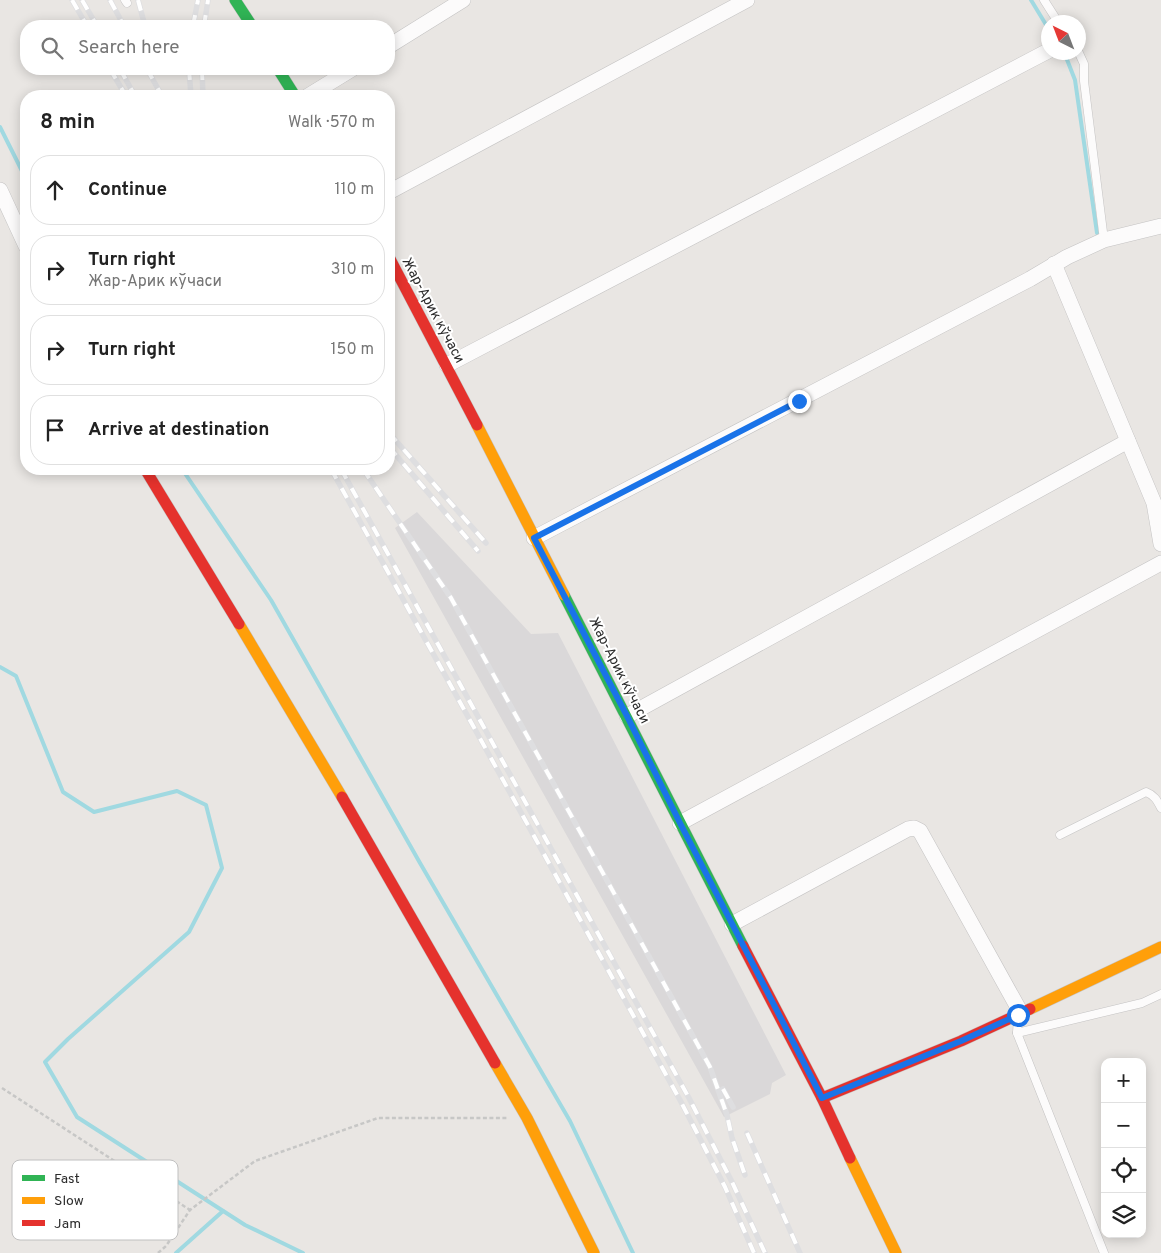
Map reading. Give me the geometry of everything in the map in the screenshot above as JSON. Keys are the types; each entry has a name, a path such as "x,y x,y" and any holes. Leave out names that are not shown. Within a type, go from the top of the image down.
{"main road":[{"path":"235,0 248,20"},
{"path":"282,75 291,90"},
{"name":"Жар-Арик кўчаси","path":"395,268 447,365 822,1098 896,1253"},
{"path":"149,475 303,730 527,1118 594,1253"},
{"path":"822,1098 961,1041 1161,947"}],"street":[{"path":"395,42 463,0"},
{"path":"395,189 747,0"},
{"path":"447,365 1041,55"},
{"path":"318,90 342,75"},
{"path":"0,190 20,233"},
{"path":"534,538 1030,279 1067,256 1104,240 1161,226"},
{"path":"1054,264 1128,441 1158,502 1161,544"},
{"path":"627,716 1128,441"},
{"path":"680,823 1161,563"},
{"path":"732,924 908,829 914,828 920,831 1019,1014"}],"lane":[{"path":"1044,0 1054,15"},
{"path":"1082,60 1104,240"},
{"path":"1060,835 1146,792 1157,800 1161,808"},
{"path":"1017,1033 1142,1003 1161,994"},
{"path":"1019,1014 1017,1033 1104,1253"}],"path":[{"path":"2,1088 113,1160"},
{"path":"178,1228 190,1210 255,1161 378,1118 527,1118"},
{"path":"178,1202 190,1210"},
{"path":"158,1253 170,1240"}],"shaded area":[{"path":"417,512 531,634 558,633 786,1075 772,1083 770,1094 724,1117 395,528"}],"waterway":[{"path":"1031,0 1041,16"},
{"path":"1067,60 1075,80 1097,233"},
{"path":"0,127 20,167"},
{"path":"186,475 271,600 420,863 570,1121 633,1253"},
{"path":"0,667 16,676 63,792 94,812 177,791 206,805 222,868 189,932 68,1039 45,1062 77,1117 144,1160"},
{"path":"178,1182 245,1225 303,1253"},
{"path":"176,1253 223,1211"}],"railway":[{"path":"72,0 84,20"},
{"path":"82,0 94,20"},
{"path":"110,0 121,20"},
{"path":"138,0 143,20"},
{"path":"194,20 198,0"},
{"path":"205,20 208,0"},
{"path":"114,75 122,90"},
{"path":"123,75 132,90"},
{"path":"150,75 159,90"},
{"path":"189,75 191,90"},
{"path":"202,75 203,90"},
{"path":"395,440 486,543"},
{"path":"395,454 478,551"},
{"path":"334,475 680,1100 725,1187 754,1253"},
{"path":"344,475 689,1098 732,1182 765,1253"},
{"path":"367,475 451,598 710,1067 745,1175"},
{"path":"723,1089 733,1107"},
{"path":"747,1133 800,1253"}],"traffic: fast":[{"path":"235,0 248,20"},
{"path":"282,75 291,90"},
{"path":"564,595 743,946"}],"traffic: slow":[{"path":"477,425 564,595"},
{"path":"239,624 342,797"},
{"path":"1030,1009 1161,947"},
{"path":"495,1063 527,1118 594,1253"},
{"path":"850,1158 896,1253"}],"traffic: jam":[{"path":"395,268 477,425"},
{"path":"149,475 239,624"},
{"path":"342,797 495,1063"},
{"path":"743,946 822,1098 850,1158"},
{"path":"822,1098 961,1041 1030,1009"}],"route":[{"path":"799,401 534,538 822,1098 961,1041 1018,1015"}]}
